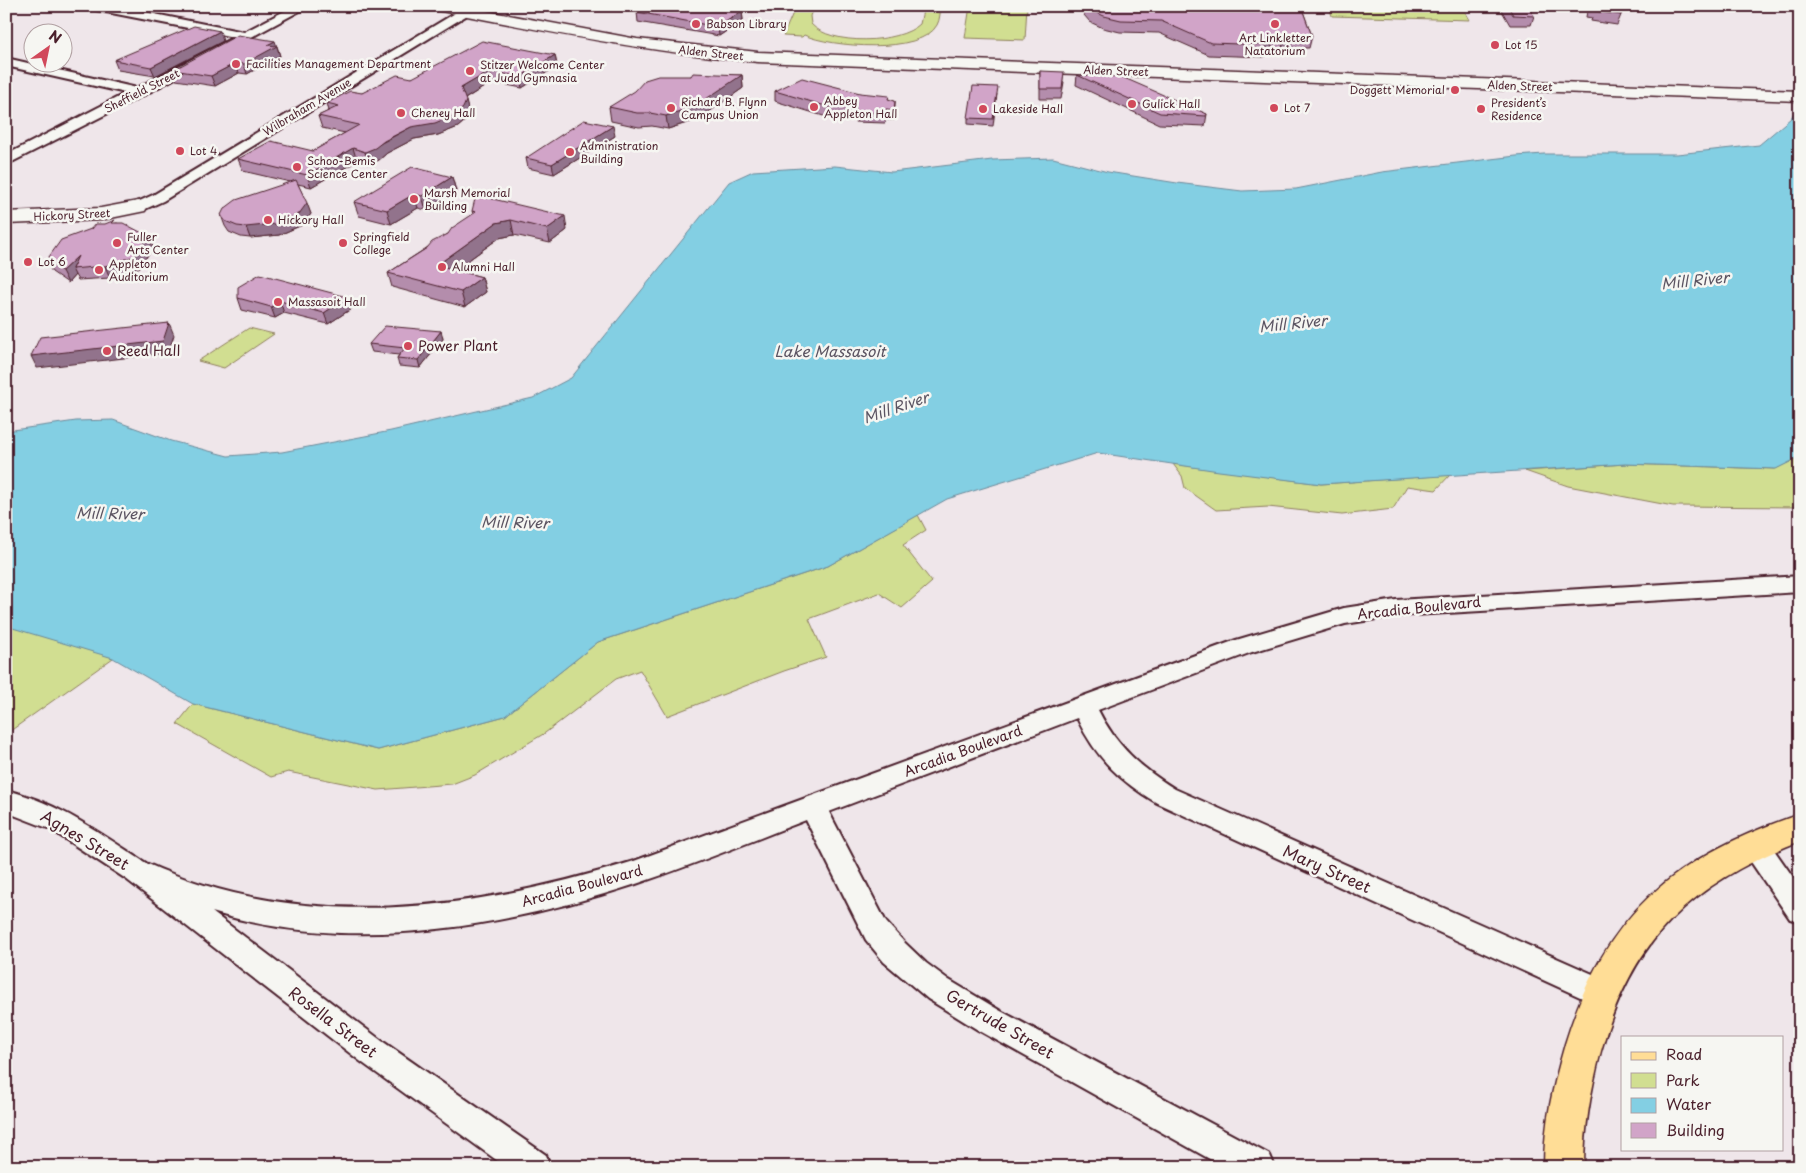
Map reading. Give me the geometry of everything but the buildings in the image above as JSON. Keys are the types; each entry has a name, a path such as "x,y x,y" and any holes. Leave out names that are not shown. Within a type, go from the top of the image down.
{"main road":[{"name":"Alden Street","path":"436,6 471,9 657,47 758,58 1800,96"},
{"name":"Hickory Street","path":"6,218 100,214 138,207"},
{"path":"1564,1167 1564,1126 1584,1042 1602,993 1626,946 1644,922 1666,900 1716,864 1754,844 1800,828"}],"street":[{"path":"96,6 246,36"},
{"name":"Sheffield Street","path":"7,160 303,6"},
{"name":"Wilbraham Avenue","path":"138,207 158,198 471,9"},
{"path":"6,62 139,92"},
{"name":"Arcadia Boulevard","path":"136,871 196,896 260,911 333,918 429,917 532,901 637,872 1244,646 1328,620 1372,611 1472,602 1800,584"},
{"name":"Mary Street","path":"1084,706 1101,742 1113,756 1135,777 1166,796 1602,993"},
{"name":"Agnes Street","path":"6,801 60,820 136,871"},
{"name":"Gertrude Street","path":"813,807 876,930 887,946 917,972 972,1011 1258,1167"},
{"path":"1754,844 1800,910"},
{"name":"Rosella Street","path":"136,871 371,1051 534,1167"}],"green space":[{"path":"796,6 814,6 810,16 811,24 821,31 834,36 865,40 897,36 910,31 920,24 924,6 941,6 938,23 928,35 895,45 874,46 834,43 804,35 802,37 783,36"},
{"path":"970,6 1027,6 1025,40 965,38"},
{"path":"1329,6 1462,6 1470,20 1332,16"},
{"path":"249,328 274,334 224,368 198,361"},
{"path":"1800,457 1800,507 1673,506 1568,486 1525,471 1625,464 1775,469"},
{"path":"1173,464 1321,484 1450,475 1436,490 1407,486 1393,509 1342,515 1268,507 1216,510 1185,488 1182,476"},
{"path":"918,515 926,530 903,545 932,582 902,608 879,593 809,619 826,657 667,716 640,670 616,679 545,733 475,775 452,784 378,790 288,772 271,777 177,724 193,704 378,750 505,716 598,642 828,566"},
{"path":"6,616 113,658 6,734"}],"water":[{"name":"Lake Massasoit","path":"1800,103 1800,457 1776,469 1625,464 1321,484 1098,453 947,499 828,566 598,642 505,716 378,750 193,704 113,658 6,626 6,431 76,421 113,420 171,441 228,456 282,452 391,431 533,398 571,378 729,182 753,171 835,166 892,172 992,160 1053,158 1108,172 1177,183 1242,191 1296,189 1382,172 1516,156 1544,154 1677,154 1759,145 1791,118"}],"place":[{"name":"Babson Library","path":"696,24"},
{"name":"Art Linkletter Natatorium","path":"1275,24"},
{"name":"Lot 15","path":"1495,45"},
{"name":"Facilities Management Department","path":"236,64"},
{"name":"Stitzer Welcome Center at Judd Gymnasia","path":"470,71"},
{"name":"Doggett Memorial","path":"1455,90"},
{"name":"Gulick Hall","path":"1132,104"},
{"name":"Abbey Appleton Hall","path":"814,107"},
{"name":"Richard B. Flynn Campus Union","path":"671,108"},
{"name":"Lot 7","path":"1274,108"},
{"name":"Lakeside Hall","path":"983,109"},
{"name":"President’s Residence","path":"1481,109"},
{"name":"Cheney Hall","path":"401,113"},
{"name":"Lot 4","path":"180,151"},
{"name":"Administration Building","path":"570,152"},
{"name":"Schoo-Bemis Science Center","path":"297,167"},
{"name":"Marsh Memorial Building","path":"414,199"},
{"name":"Hickory Hall","path":"268,220"},
{"name":"Fuller Arts Center","path":"117,243"},
{"name":"Springfield College","path":"343,243"},
{"name":"Lot 6","path":"28,262"},
{"name":"Alumni Hall","path":"442,267"},
{"name":"Appleton Auditorium","path":"99,270"},
{"name":"Massasoit Hall","path":"278,302"},
{"name":"Power Plant","path":"408,346"},
{"name":"Reed Hall","path":"107,351"}],"water label":[{"name":"Mill River","path":"1695,281"},
{"name":"Mill River","path":"1293,324"},
{"name":"Mill River","path":"896,408"},
{"name":"Mill River","path":"110,514"},
{"name":"Mill River","path":"515,523"}]}
